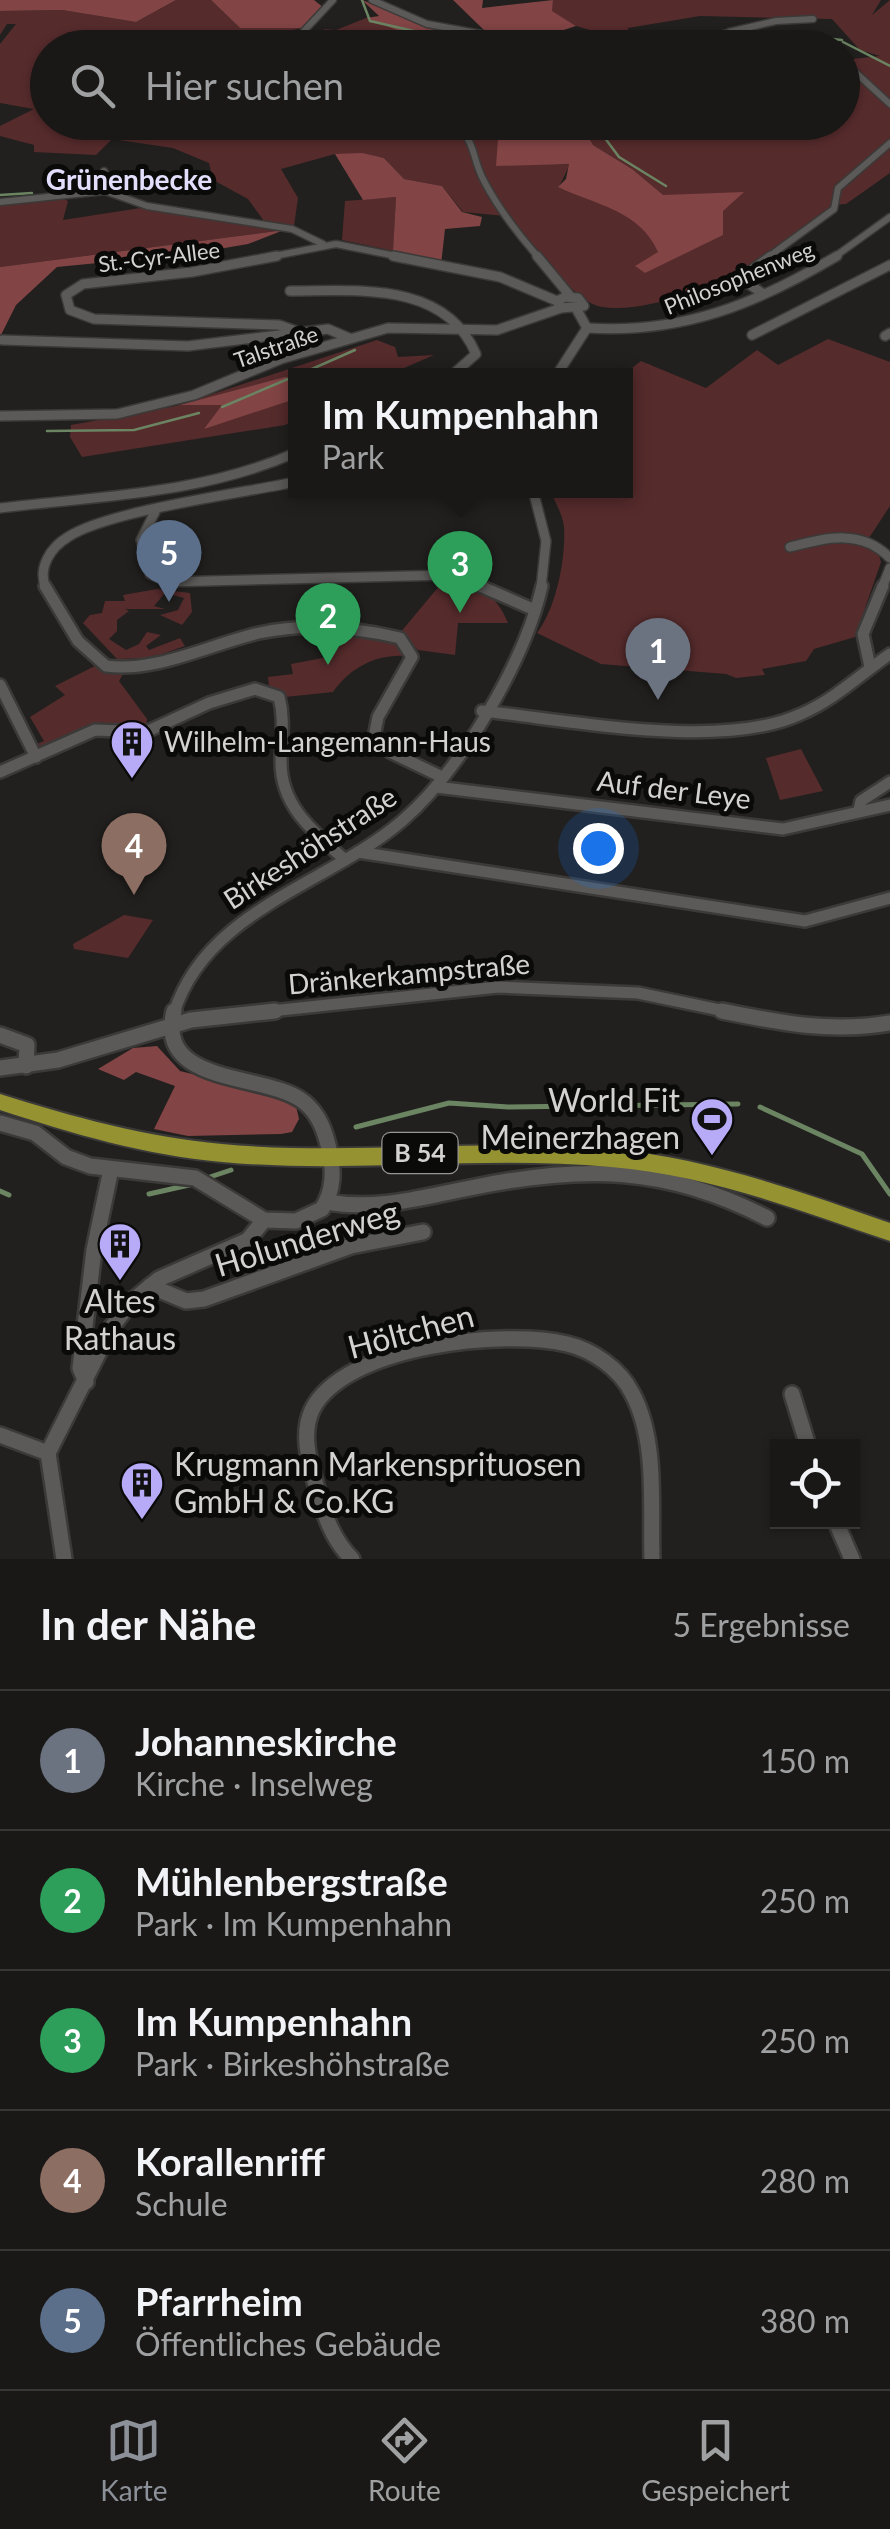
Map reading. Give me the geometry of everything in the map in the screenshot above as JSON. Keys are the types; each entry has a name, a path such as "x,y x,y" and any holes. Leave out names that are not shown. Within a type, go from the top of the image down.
{"main road":[{"name":"B 54","path":"0,1102 55,1120 192,1148 330,1154 510,1152 642,1168 778,1193 890,1232"}],"street":[{"path":"305,30 333,0"},
{"path":"372,0 427,24 460,30"},
{"path":"739,30 776,21 813,20"},
{"path":"860,76 890,104"},
{"path":"471,140 482,178 507,220 571,296 585,303 578,310"},
{"path":"762,294 740,278 834,209 838,188 890,143"},
{"path":"0,202 106,190 111,186 104,170"},
{"path":"106,190 146,206 292,229 323,244 493,276 578,310 587,328 561,368"},
{"name":"Philosophenweg","path":"587,328 624,332 665,328 762,294 837,257 890,216"},
{"name":"St.-Cyr-Allee","path":"296,331 279,325 94,319 70,310 66,295 83,284 196,272 323,244"},
{"path":"752,335 890,265"},
{"path":"290,291 375,294 439,306 467,331 476,354 472,364 465,368"},
{"name":"Talstraße","path":"0,416 83,418 156,406 350,338 400,326 467,331 512,327 571,296"},
{"path":"2,340 188,346 328,329 350,338"},
{"path":"0,508 204,484 252,472 288,456"},
{"path":"288,484 155,512 141,540 150,574 168,582 338,574 449,575 478,582 506,601 535,610"},
{"name":"Birkeshöhstraße","path":"169,1026 176,1000 218,941 404,820 439,782 535,610 543,582 546,532 537,498"},
{"name":"Auf der Leye","path":"155,512 72,534 44,561 42,580 54,605 101,663 114,668 139,667 228,639 279,630 343,628 400,638 412,656 378,717 374,737 390,752 439,782 783,829 810,826 859,810 861,801 890,782"},
{"path":"790,547 844,535 870,542 890,558"},
{"path":"870,667 863,634 890,568"},
{"path":"482,711 698,730 750,728 800,715 886,656"},
{"path":"0,685 36,757"},
{"path":"0,772 95,730 146,732 209,703 265,690 279,697 282,709 281,768 286,795 298,817 345,860"},
{"path":"859,810 890,805"},
{"path":"358,852 805,921 868,908 890,898"},
{"name":"Dränkerkampstraße","path":"169,1026 423,992 498,987 638,993 802,1028 846,1030 890,1023"},
{"path":"0,1123 35,1133 66,1157 111,1169 195,1178 264,1220 308,1218 327,1202 333,1179 322,1123 306,1104 278,1089 204,1071 186,1059 169,1026 95,1050 12,1067"},
{"path":"0,1035 28,1046 12,1067"},
{"path":"327,1202 380,1207 542,1171 642,1168 736,1200 767,1218"},
{"path":"86,1382 80,1368 94,1250 111,1169"},
{"path":"64,1559 48,1452 111,1328 130,1302 150,1286 248,1240 264,1220"},
{"name":"Holunderweg","path":"150,1286 186,1301 204,1299 352,1246 423,1232"},
{"name":"Höltchen","path":"352,1559 330,1534 307,1457 304,1442 316,1402 339,1380 364,1369 440,1346 510,1337 585,1349 605,1360 633,1394 644,1441 652,1559"},
{"path":"792,1394 806,1439"},
{"path":"0,1435 48,1452"},
{"path":"839,1529 852,1559"}],"shaded area":[{"path":"0,0 176,0 136,22 62,10 0,11"},
{"path":"176,0 211,0 240,28 303,28 30,30 30,108 0,103 0,44 16,24 7,24 0,35 0,11 62,10 136,22"},
{"path":"211,0 314,0 324,8 303,28 240,28"},
{"path":"362,0 416,21 463,30 396,30 366,18 379,16"},
{"path":"453,0 483,0 482,8 553,0 552,11 576,26 564,30 484,30"},
{"path":"553,0 881,0 872,15 890,0 890,173 846,204 831,205 813,223 757,262 723,279 655,303 624,308 588,301 549,266 505,216 463,212 442,186 404,179 384,158 335,154 281,169 298,198 294,226 264,221 248,199 213,180 209,163 173,148 119,140 465,140 485,178 473,140 502,140 531,159 570,164 559,187 632,169 590,140 860,140 860,58 880,56 860,50 860,30 842,30 832,19 700,16 628,30 590,30 551,11"},
{"path":"366,18 396,30 336,30"},
{"path":"30,111 30,140 111,140 96,155 34,152 34,145 0,136 0,126"},
{"path":"498,140 590,140 663,195 744,192 723,211 723,235 645,273 635,266 658,252 650,238 615,210 558,187 566,179 569,164 496,166"},
{"path":"362,153 384,158 404,179 442,186 462,212 482,217 480,226 445,229 441,265 386,253 393,250 396,197 363,200 335,154"},
{"path":"396,197 393,251 342,240 345,201"},
{"path":"68,201 63,220 147,207 284,230 0,267 0,203"},
{"path":"284,230 248,244 190,254 57,267 16,305 0,337 0,267"},
{"path":"828,339 890,362 890,506 869,538 860,541 878,552 881,562 855,637 814,649 806,661 762,669 765,675 736,678 601,664 537,633 554,597 563,554 563,522 553,498 633,498 632,368 641,361 706,388 757,350 778,365"},
{"path":"377,340 395,347 398,357 434,355 404,368 292,368"},
{"path":"288,369 285,425 82,457 70,437 71,425 176,406"},
{"path":"288,378 288,401 204,429 222,405 180,405"},
{"path":"445,579 484,592 508,623 458,623 455,655 418,650 400,633"},
{"path":"157,589 190,593 192,612 182,625 160,615 178,610 184,598 165,593 154,606 165,609 125,609 129,611 117,620 117,631 109,639 126,650 139,644 147,632 161,635 146,646 149,650 180,638 185,646 151,658 117,659 83,623 90,615 102,613 105,601 125,601 123,595"},
{"path":"337,632 391,640 405,656 384,657 364,664 333,692 285,697 269,686 268,677 293,674 291,664 333,656"},
{"path":"101,663 126,669 119,681 147,719 146,732 117,728 43,749 37,744 44,741 30,717 65,695 55,686"},
{"path":"801,749 823,791 780,800 766,758"},
{"path":"124,915 153,920 128,958 74,949 73,944"},
{"path":"157,1046 180,1071 284,1097 296,1106 299,1119 292,1132 188,1136 154,1129 175,1086 136,1072 124,1080 98,1069 133,1048"}],"waterway":[{"path":"362,0 370,21 409,30"},
{"path":"860,51 890,66"},
{"path":"606,140 619,157 666,186"},
{"name":"Grünenbecke","path":"0,195 32,193"},
{"path":"314,368 355,350"},
{"path":"222,407 288,379"},
{"path":"47,431 134,430 199,413"},
{"path":"356,1127 449,1103 508,1107 738,1104"},
{"path":"760,1107 862,1154 890,1194"},
{"path":"207,1178 231,1170"},
{"path":"149,1194 189,1185"},
{"path":"0,1191 9,1195"}],"place":[{"name":"Pfarrheim","path":"169,602"},
{"name":"Im Kumpenhahn","path":"460,613"},
{"name":"Mühlenbergstraße","path":"328,665"},
{"name":"Johanneskirche","path":"658,700"},
{"name":"Wilhelm-Langemann-Haus","path":"132,780"},
{"name":"Korallenriff","path":"134,895"},
{"name":"World Fit Meinerzhagen","path":"712,1157"},
{"name":"Altes Rathaus","path":"120,1282"},
{"name":"Krugmann Markensprituosen GmbH & Co.KG","path":"142,1521"}],"district":[{"name":"Grünenbecke","path":"129,180"}]}
